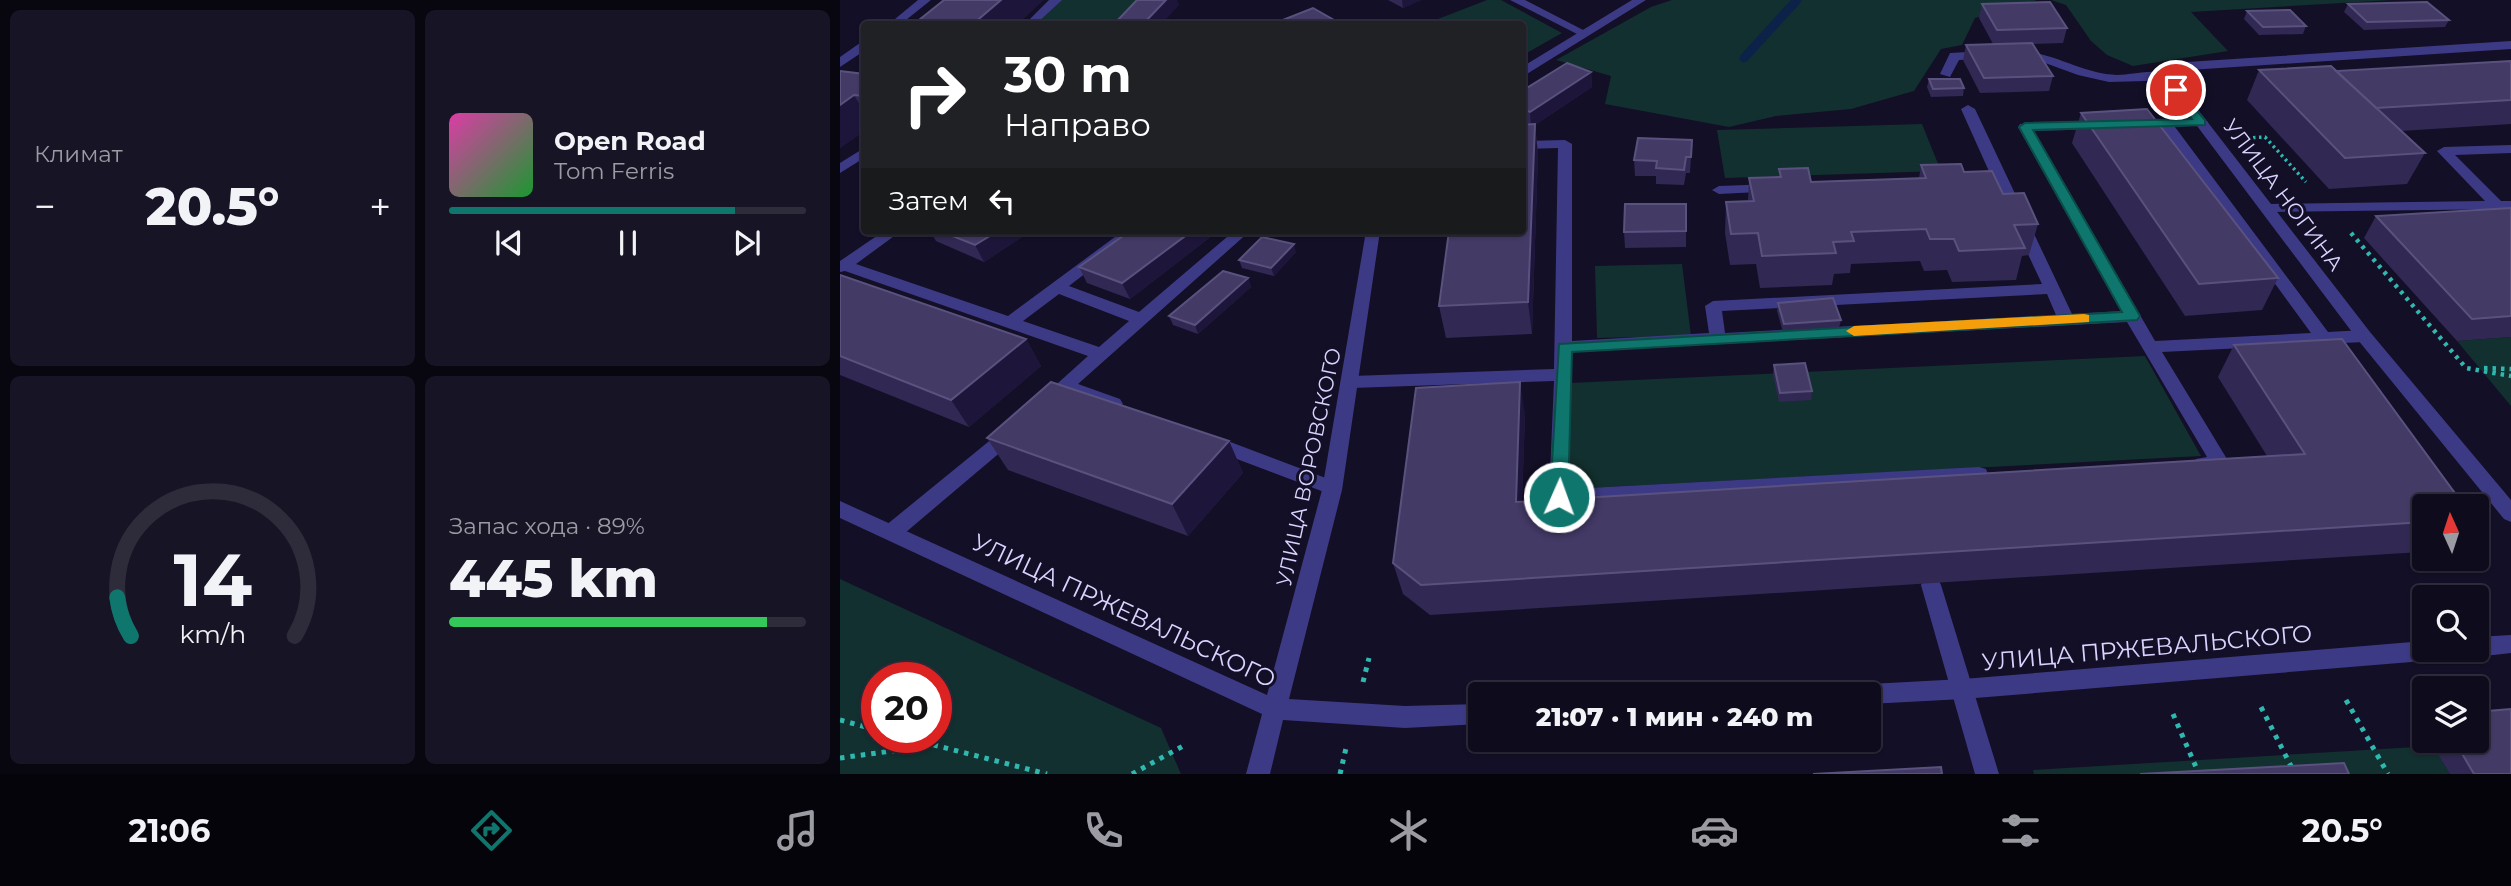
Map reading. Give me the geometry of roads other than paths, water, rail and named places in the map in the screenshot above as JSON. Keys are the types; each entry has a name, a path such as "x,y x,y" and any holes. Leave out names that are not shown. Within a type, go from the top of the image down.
{"street":[{"path":"898,21 925,0"},
{"path":"1033,21 1056,0"},
{"path":"1516,0 1583,33"},
{"path":"1526,71 1583,33 1640,0"},
{"path":"1946,74 1954,56 2028,54 2092,75 2141,79 2187,66 2511,45"},
{"path":"840,63 861,48"},
{"name":"УЛИЦА НОГИНА","path":"2164,74 2364,336 2511,514"},
{"path":"1968,109 2067,320"},
{"path":"2181,465 2221,464 2132,316 2025,127 2201,122"},
{"path":"2165,123 2324,338"},
{"path":"1526,145 1564,144 1564,347 1559,497 1993,474"},
{"path":"2504,205 2444,151 2511,149"},
{"path":"840,169 861,154"},
{"path":"1961,183 2001,182"},
{"path":"1719,190 1786,188"},
{"path":"2266,208 2504,205"},
{"path":"842,266 888,235"},
{"path":"1009,323 1128,235"},
{"path":"892,533 1238,235"},
{"name":"УЛИЦА ВОРОВСКОГО","path":"1258,774 1274,709 1297,636 1332,488 1352,382 1371,235"},
{"path":"842,266 1101,354"},
{"path":"1057,288 1141,319"},
{"path":"1718,339 1713,306 2052,289"},
{"path":"1564,347 2132,316"},
{"path":"2151,347 2364,336"},
{"path":"1352,382 1563,376"},
{"path":"1065,386 1129,410"},
{"path":"1192,434 1332,488"},
{"path":"1899,478 1905,499"},
{"name":"УЛИЦА ПРЖЕВАЛЬСКОГО","path":"840,509 1274,709 1405,717 1468,714"},
{"path":"1931,585 1987,774"},
{"path":"2489,646 2511,644"},
{"name":"УЛИЦА ПРЖЕВАЛЬСКОГО","path":"1881,693 2412,652"}],"waterway":[{"path":"1744,58 1797,0"}]}
